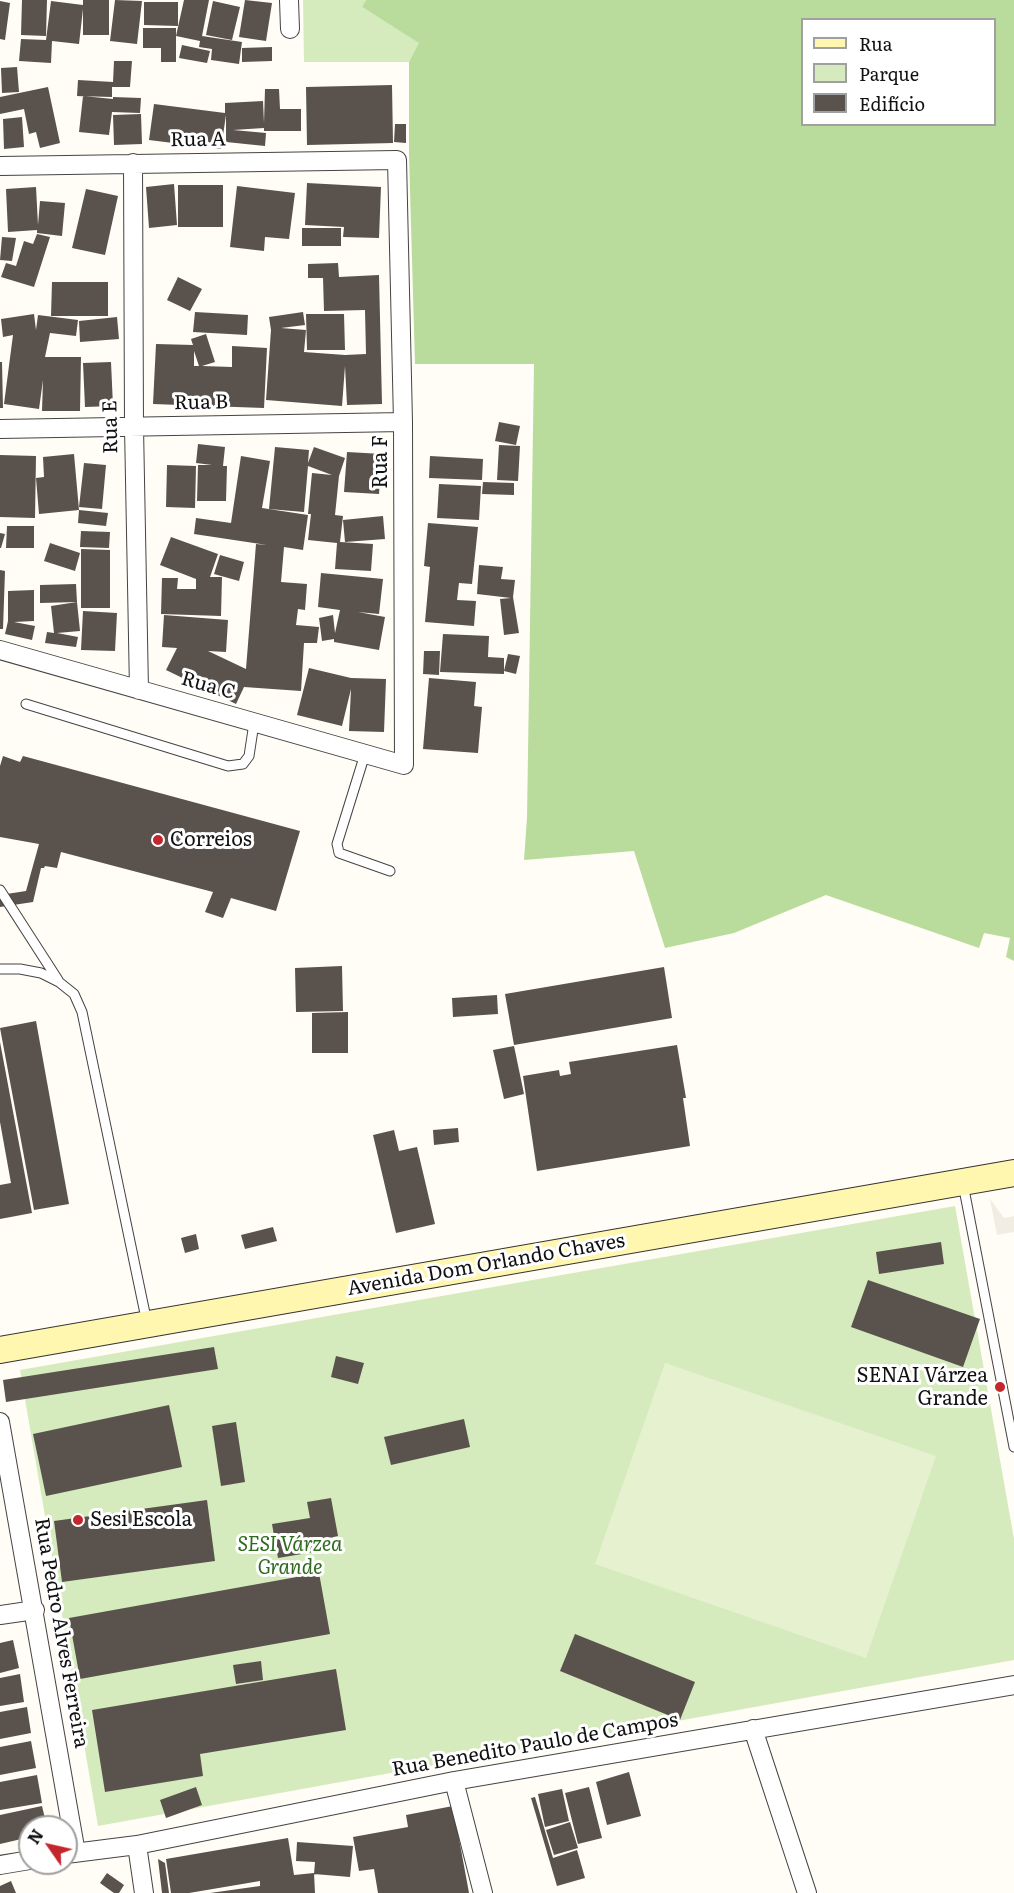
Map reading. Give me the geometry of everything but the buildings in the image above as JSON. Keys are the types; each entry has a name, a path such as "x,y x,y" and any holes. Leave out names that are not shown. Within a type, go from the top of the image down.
{"main road":[{"name":"Avenida Dom Orlando Chaves","path":"967,1181 1014,1157"},
{"name":"Avenida Dom Orlando Chaves","path":"0,1350 1014,1173"}],"street":[{"path":"289,0 290,29"},
{"name":"Rua A","path":"0,166 397,160"},
{"name":"Rua F","path":"397,160 404,422 404,765"},
{"name":"Rua E","path":"133,163 134,427 139,690"},
{"name":"Rua B","path":"0,429 404,422"},
{"name":"Rua C","path":"0,650 404,765"},
{"name":"Rua Pedro Alves Ferreira","path":"0,1422 35,1610 65,1815"},
{"path":"0,1615 35,1610"},
{"name":"Rua Benedito Paulo de Campos","path":"78,1852 137,1845 454,1781 1014,1685"},
{"path":"753,1729 807,1893"},
{"path":"454,1781 483,1893"},
{"path":"137,1845 144,1893"},
{"path":"0,1865 18,1862"}],"lane":[{"path":"26,704 228,766 243,764 249,756 254,723"},
{"path":"365,754 337,844 339,853 390,871"},
{"path":"0,890 59,982"},
{"path":"0,969 20,969 41,973 59,982 74,994 82,1012 147,1324"},
{"path":"967,1181 1014,1447"}],"green space":[{"path":"303,0 366,0 362,7 420,43 409,62 304,62"},
{"path":"366,0 1014,0 1014,961 1006,957 1010,938 984,933 979,948 826,895 734,933 665,948 634,851 524,860 527,818 534,364 415,364 409,154 409,62 419,43 362,7"},
{"name":"SESI Várzea Grande","path":"955,1206 1014,1539 1014,1660 98,1826 20,1370"},
{"path":"665,1363 936,1456 866,1658 595,1564"}],"shaded area":[{"path":"990,1199 1004,1218 1014,1216 1014,1232 997,1235"}],"place":[{"name":"Correios","path":"158,840"},
{"name":"SENAI Várzea Grande","path":"1000,1387"},
{"name":"Sesi Escola","path":"78,1520"}]}
